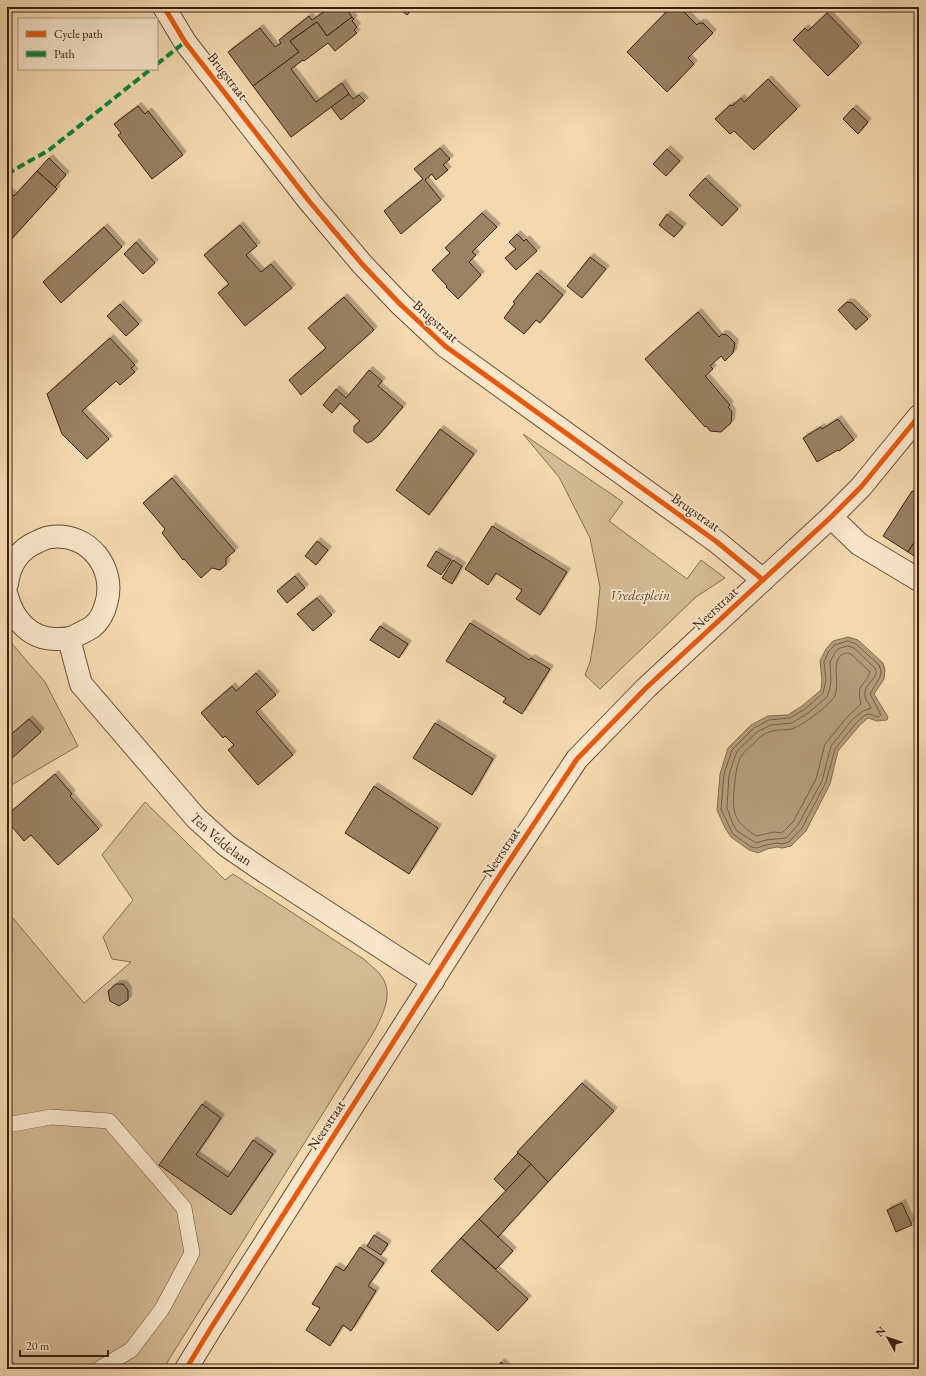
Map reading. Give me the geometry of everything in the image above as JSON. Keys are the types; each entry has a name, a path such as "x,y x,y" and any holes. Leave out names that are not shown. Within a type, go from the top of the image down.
{"street":[{"name":"Brugstraat","path":"164,7 186,42 305,195 362,264 400,304 445,346 717,542 763,580"},
{"name":"Neerstraat","path":"186,1369 498,878 577,759 646,688 832,517 861,487 919,416"},
{"path":"832,517 859,544 919,580"},
{"path":"7,584 8,574 16,558 29,545 50,537 68,537 85,544 102,560 108,577 109,595 104,612 93,626 69,639 51,639 34,634 20,623 10,608 7,596"},
{"name":"Ten Veldelaan","path":"69,639 81,684 196,818 227,846 433,981"}],"lane":[{"path":"7,1126 51,1117 109,1120 184,1208 192,1253 162,1309 131,1350 99,1369"}],"green space":[{"name":"Vredesplein","path":"523,434 623,502 609,521 687,579 701,560 725,578 696,597 600,689 585,675 590,662 596,627 600,587 590,538 559,477"},
{"path":"7,638 45,682 78,746 8,787 7,786"},
{"path":"145,802 225,880 233,874 365,960 384,980 387,994 386,1002 382,1016 375,1030 163,1369 7,1369 7,911 84,1003 131,962 112,959 103,937 133,900 102,855"}],"water":[{"path":"848,637 858,640 883,663 885,670 884,679 874,694 888,717 887,720 877,721 868,718 859,726 838,751 830,784 806,831 791,846 767,849 758,853 749,850 731,837 717,810 720,774 728,748 751,725 768,716 788,715 802,706 821,690 822,680 820,661 826,649 833,641"}],"building":[{"path":"331,7 345,7 352,17 327,36 317,22 290,41 299,52 253,86 228,52 260,28 275,47 281,43 279,40 309,16 312,20"},
{"path":"397,7 415,7 407,15"},
{"path":"671,7 679,7 697,25 699,23 703,23 713,33 688,58 694,64 667,92 627,52"},
{"path":"827,13 859,46 828,76 793,40 805,28 808,31"},
{"path":"352,17 354,19 352,21 357,27 354,30 357,33 335,51 328,43 291,69 316,102 342,83 349,94 291,137 253,86 299,52 290,41 317,22 327,36"},
{"path":"768,79 797,109 754,150 734,131 730,134 715,119 730,105 732,106 741,98 744,102"},
{"path":"349,94 353,99 359,95 365,101 341,120 331,107"},
{"path":"138,106 145,114 148,111 183,155 152,179 118,135 121,133 114,124"},
{"path":"853,108 868,122 858,134 843,119"},
{"path":"440,148 450,159 443,165 448,170 436,180 432,174 425,180 441,200 401,234 384,211 423,179 414,169"},
{"path":"667,149 680,161 666,176 653,164"},
{"path":"49,158 66,175 55,187 37,171"},
{"path":"37,171 57,189 7,244 7,190 14,196"},
{"path":"705,178 738,209 722,226 689,195"},
{"path":"482,213 497,227 472,252 476,255 469,262 481,275 458,299 432,270 450,253 445,248"},
{"path":"667,214 683,227 674,237 659,225"},
{"path":"240,225 257,246 246,255 261,272 271,264 292,288 245,326 218,293 229,284 204,255"},
{"path":"104,227 122,247 61,303 43,282"},
{"path":"517,234 524,241 526,239 537,251 516,270 505,258 516,249 509,242"},
{"path":"136,242 155,263 143,274 124,254"},
{"path":"590,257 606,269 582,298 567,286"},
{"path":"537,273 563,295 540,323 536,320 524,334 504,318 515,303 513,302"},
{"path":"344,297 374,330 301,395 289,380 326,348 308,328"},
{"path":"847,302 852,303 868,319 856,330 838,310"},
{"path":"120,304 139,324 126,336 107,316"},
{"path":"698,312 719,337 722,334 727,335 735,343 733,353 725,361 721,356 710,366 713,369 705,376 730,405 728,407 732,412 731,423 721,432 710,431 706,426 705,427 645,359"},
{"path":"110,338 135,365 131,368 135,372 120,385 116,381 82,411 109,439 87,459 62,434 47,394"},
{"path":"369,370 382,381 378,386 403,407 378,436 367,443 354,432 354,426 360,421 340,403 332,413 323,405 336,389 346,398"},
{"path":"838,419 854,440 839,451 838,450 817,462 803,438"},
{"path":"440,429 474,454 429,515 396,490"},
{"path":"172,478 235,551 226,558 226,565 220,570 212,568 201,578 184,559 183,560 162,533 165,529 143,503"},
{"path":"912,491 919,496 919,507 916,512 919,514 919,535 908,552 883,536"},
{"path":"492,526 567,572 540,615 516,599 522,590 496,573 488,585 465,569"},
{"path":"919,535 919,559 908,552"},
{"path":"317,541 328,550 316,565 305,556"},
{"path":"436,551 451,560 441,575 427,566"},
{"path":"453,560 462,566 452,584 442,578"},
{"path":"295,576 305,588 287,603 277,591"},
{"path":"317,598 332,615 313,631 297,614"},
{"path":"470,623 529,660 531,658 550,669 522,714 503,702 506,698 446,661"},
{"path":"380,626 408,644 399,658 370,640"},
{"path":"256,673 276,695 256,712 293,755 258,785 228,750 234,745 225,736 223,738 201,713 232,686 236,691"},
{"path":"29,719 41,732 11,759 7,754 7,738"},
{"path":"435,723 493,759 472,795 413,758"},
{"path":"55,774 72,794 70,796 99,829 58,865 31,835 24,841 7,821 7,815"},
{"path":"374,786 438,828 409,874 345,833"},
{"path":"116,984 123,984 128,990 128,1000 119,1006 110,1001 108,991"},
{"path":"582,1083 614,1111 548,1182 517,1152"},
{"path":"202,1104 221,1118 196,1155 228,1177 253,1140 273,1154 231,1215 159,1165"},
{"path":"518,1153 531,1164 506,1191 494,1179"},
{"path":"531,1164 548,1182 498,1237 479,1219"},
{"path":"902,1203 912,1225 896,1232 887,1210"},
{"path":"479,1219 513,1251 496,1269 461,1238"},
{"path":"374,1235 388,1244 381,1255 367,1246"},
{"path":"461,1238 528,1299 498,1331 431,1271"},
{"path":"360,1247 384,1263 368,1286 376,1291 351,1331 343,1325 330,1346 306,1330 320,1308 312,1304 336,1266 344,1271"},
{"path":"501,1362 509,1369 495,1369"}],"marked path":[{"path":"158,63 185,42"},
{"path":"7,174 49,150 150,70"}],"cycle path":[{"path":"164,7 185,42 309,201 362,264 400,304 445,346 717,542 763,580"},
{"path":"186,1369 498,878 577,759 646,688 831,517 861,487 919,416"}]}
